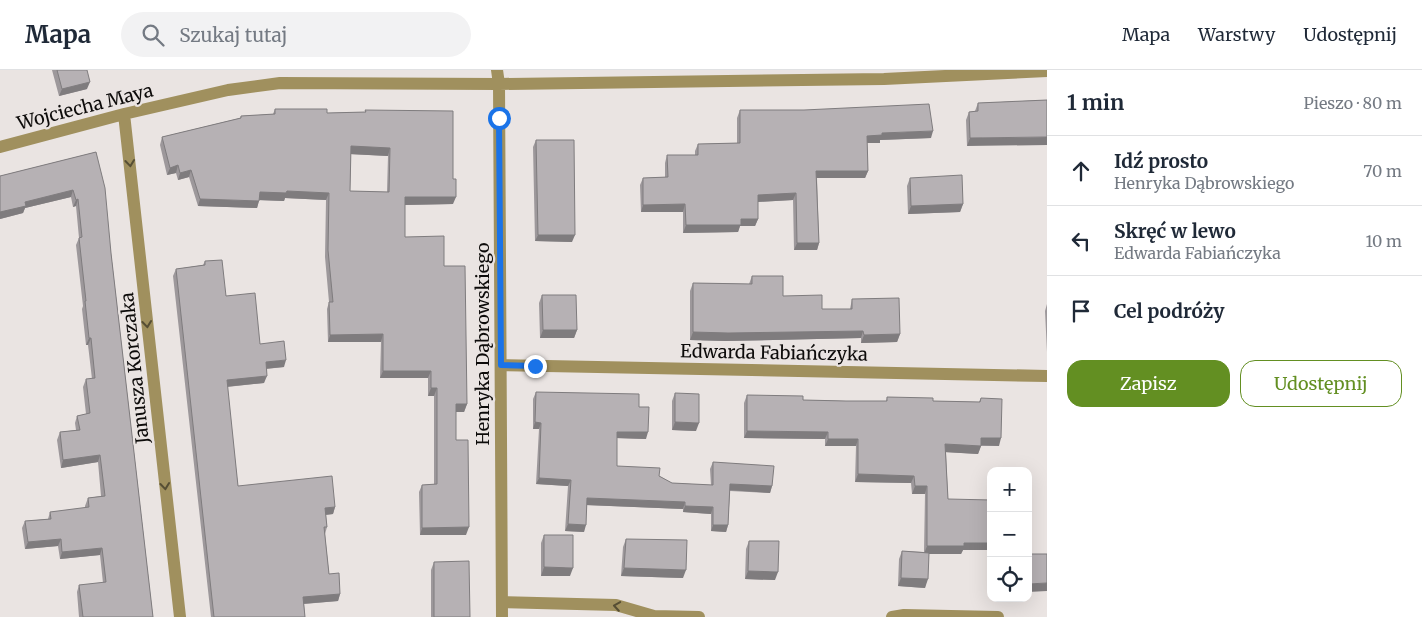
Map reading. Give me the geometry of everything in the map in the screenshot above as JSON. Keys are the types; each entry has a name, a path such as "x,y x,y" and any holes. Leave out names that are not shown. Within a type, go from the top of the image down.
{"street":[{"name":"Henryka Dąbrowskiego","path":"496,70 499,84 502,617"},
{"name":"Wojciecha Maya","path":"0,147 124,114 228,90 280,83 499,84 884,80 1047,71"},
{"name":"Janusza Korczaka","path":"124,114 180,617"},
{"name":"Edwarda Fabiańczyka","path":"501,365 1047,376"},
{"path":"502,602 616,605 654,616 699,617"},
{"path":"892,617 904,615 998,617"}],"building":[{"path":"57,70 87,70 90,82 62,89"},
{"path":"1047,100 1047,137 970,138 969,112 978,111 978,103"},
{"path":"929,104 933,131 882,133 882,135 867,136 868,171 816,171 819,243 797,243 796,193 758,195 758,219 741,219 741,225 686,225 685,204 643,205 643,178 668,177 667,155 698,155 698,144 740,143 740,110 804,110"},
{"path":"275,109 327,109 327,113 366,112 365,110 453,111 453,179 456,179 456,197 405,197 405,237 444,236 444,266 465,266 467,404 456,404 456,440 468,440 469,527 422,528 422,485 437,484 437,388 431,388 431,371 383,371 383,334 330,335 329,302 333,302 328,250 329,193 260,192 259,201 200,199 191,170 180,173 178,165 170,168 162,137 241,118 241,116 275,114","holes":["351,146 390,148 389,192 350,191"]},
{"path":"536,140 574,140 575,235 538,235"},
{"path":"96,152 105,188 153,617 83,617 79,585 106,582 102,548 62,552 61,539 28,542 25,521 51,519 50,512 89,507 88,498 105,496 100,455 63,460 60,432 80,430 77,416 90,413 86,379 95,378 79,238 82,237 78,199 76,200 73,190 25,202 26,206 0,212 0,176"},
{"path":"962,175 963,204 911,206 910,178"},
{"path":"222,260 226,296 255,293 260,344 284,341 286,360 266,362 267,376 227,380 238,486 332,476 335,507 325,508 327,527 324,527 329,574 339,573 340,594 303,597 305,617 214,617 176,269 205,265 205,261"},
{"path":"752,276 783,276 783,296 822,295 822,309 852,309 852,299 899,298 900,334 864,335 863,331 693,332 693,283 752,284"},
{"path":"542,295 576,295 577,330 543,330"},
{"path":"536,392 639,394 639,407 649,407 648,432 617,432 617,466 660,468 659,476 672,483 713,485 713,462 774,466 772,486 730,484 728,525 713,525 713,507 685,506 685,502 587,498 586,525 568,524 571,480 539,478 541,423 535,422"},
{"path":"675,393 699,394 699,423 675,422"},
{"path":"747,395 803,396 803,400 846,401 887,401 887,397 933,398 933,401 980,402 981,398 1002,399 1001,438 981,438 981,446 945,444 948,499 987,500 987,543 964,543 964,546 927,546 927,486 915,486 914,476 858,474 858,439 828,439 828,432 747,431"},
{"path":"544,535 573,535 573,568 544,567"},
{"path":"626,539 687,540 686,570 624,568"},
{"path":"749,541 779,541 778,572 748,571"},
{"path":"902,551 929,553 928,579 901,578"},
{"path":"1032,554 1047,554 1047,583 1032,584"},
{"path":"469,561 470,617 434,617 434,562"}],"route":[{"path":"499,118 501,365 535,366"}]}
